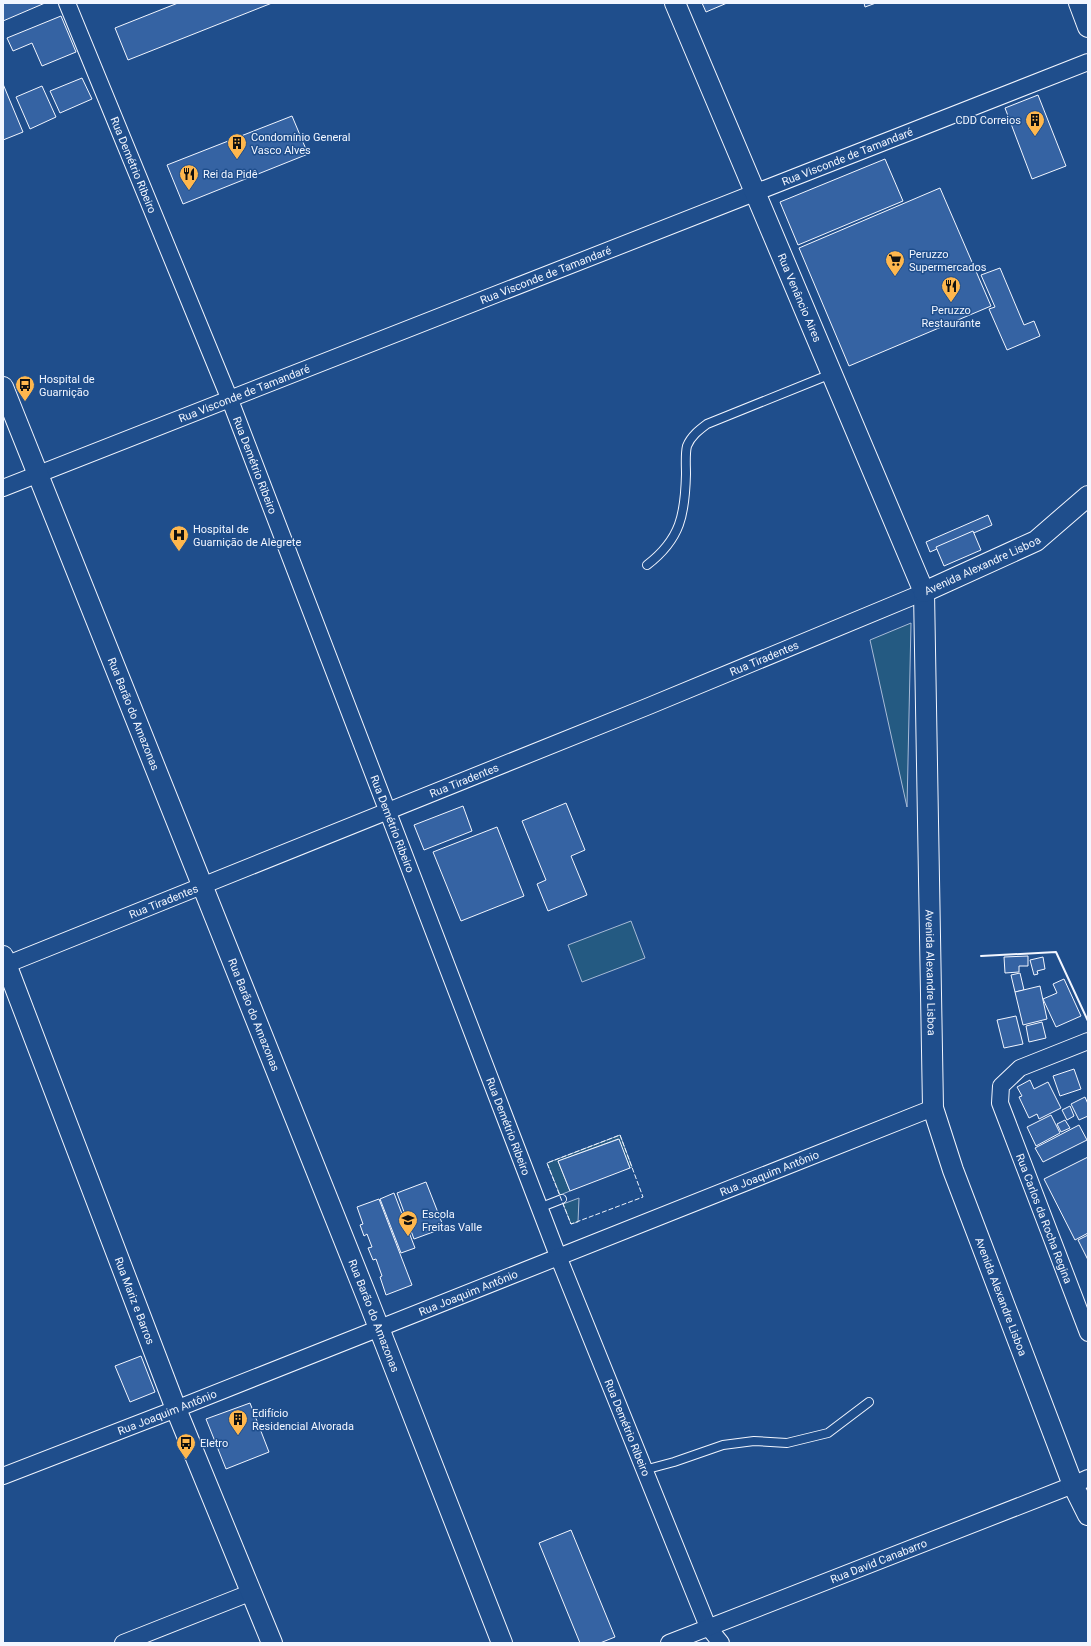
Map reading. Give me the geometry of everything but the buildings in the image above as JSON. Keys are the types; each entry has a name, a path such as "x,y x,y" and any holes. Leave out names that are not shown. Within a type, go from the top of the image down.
{"street":[{"name":"Rua Demétrio Ribeiro","path":"67,3 230,400 558,1256 708,1627 721,1643"},
{"name":"Rua Venâncio Aires","path":"675,3 924,592"},
{"path":"1079,3 1088,27"},
{"name":"Rua Visconde de Tamandaré","path":"3,488 1088,62"},
{"name":"Rua Barão do Amazonas","path":"3,387 379,1329 502,1643"},
{"name":"Avenida Alexandre Lisboa","path":"1088,496 1036,541 924,592 933,1108 953,1170 1081,1481 1088,1515"},
{"name":"Rua Tiradentes","path":"4,962 388,811 924,592"},
{"name":"Rua Mariz e Barros","path":"4,962 176,1409 272,1643"},
{"name":"Rua Carlos da Rocha Regina","path":"1088,1042 1020,1068 1001,1086 1000,1104 1088,1332"},
{"name":"Rua Joaquim Antônio","path":"3,1476 379,1329 558,1256 933,1108"},
{"name":"Rua David Canabarro","path":"669,1643 1081,1481"},
{"path":"123,1643 252,1592"}],"lane":[{"path":"647,565 662,554 680,525 685,501 687,447 695,433 707,424 832,374"},
{"path":"539,1208 562,1199"},
{"path":"644,1470 674,1462 723,1445 754,1441 787,1443 828,1433 869,1402"}],"shaded area":[{"path":"911,623 907,807 870,640"},
{"path":"631,921 645,958 582,982 568,945"},
{"path":"620,1135 632,1167 630,1168 618,1139 558,1161 570,1191 560,1195 547,1163"},
{"path":"579,1198 578,1222 571,1224 563,1204"}],"fence":[{"path":"620,1135 643,1197 571,1224 547,1163 620,1135"}],"wall":[{"path":"981,956 1056,952 1088,1021"}],"place":[{"name":"CDD Correios","path":"1035,137"},
{"name":"Condomínio General Vasco Alves","path":"237,160"},
{"name":"Rei da Pidê","path":"189,191"},
{"name":"Peruzzo Supermercados","path":"895,277"},
{"name":"Peruzzo Restaurante","path":"951,303"},
{"name":"Hospital de Guarnição","path":"25,402"},
{"name":"Hospital de Guarnição de Alegrete","path":"179,552"},
{"name":"Escola Freitas Valle","path":"408,1237"},
{"name":"Edifício Residencial Alvorada","path":"238,1436"},
{"name":"Eletro","path":"186,1460"}]}
